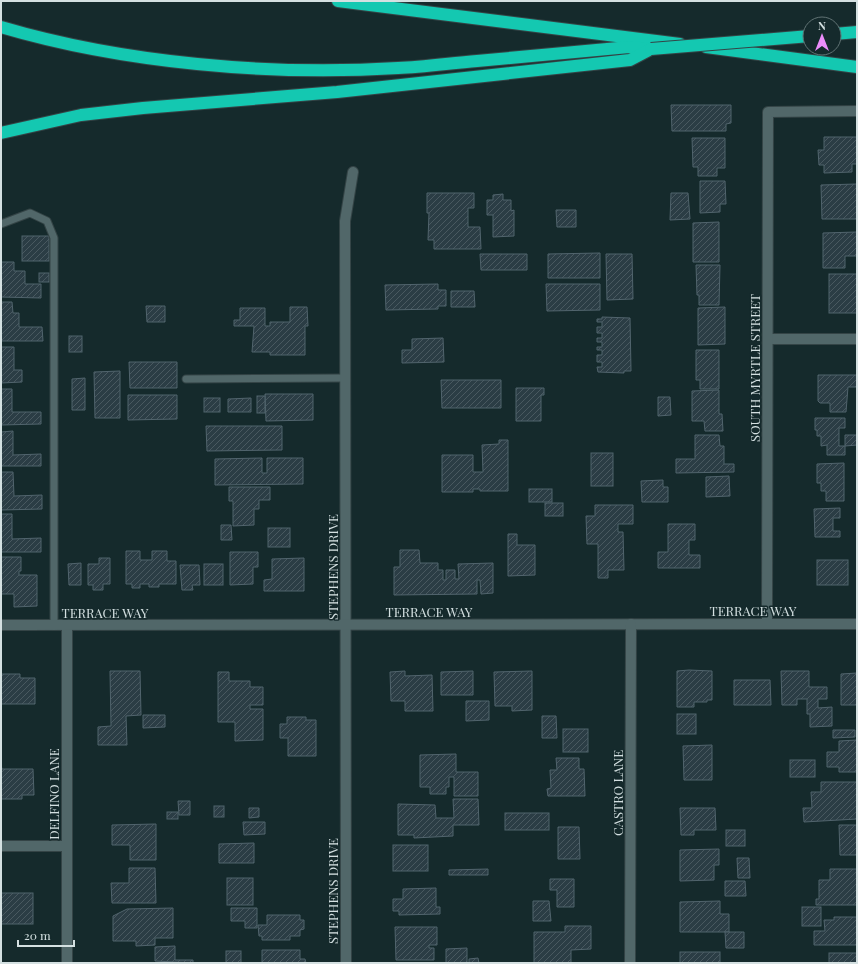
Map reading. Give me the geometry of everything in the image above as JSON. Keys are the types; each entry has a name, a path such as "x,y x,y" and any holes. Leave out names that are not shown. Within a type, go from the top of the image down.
{"highway":[{"path":"338,1 857,67"},
{"path":"4,28 106,50 169,60 279,69 339,70 398,68 629,47 651,49 802,37"},
{"path":"842,33 857,32"},
{"path":"1,133 81,115 143,108 337,92 630,60 651,49"}],"street":[{"name":"SOUTH MYRTLE STREET","path":"767,624 768,112 857,112"},
{"name":"STEPHENS DRIVE","path":"346,963 345,220 353,172"},
{"path":"768,339 857,339"},
{"name":"CASTRO LANE","path":"630,963 631,624"},
{"name":"TERRACE WAY","path":"1,625 346,626 857,624"},
{"name":"DELFINO LANE","path":"66,963 67,626"},
{"path":"1,846 67,846"}],"lane":[{"path":"1,224 30,213 47,221 54,238 54,626"},
{"path":"186,379 346,378"}],"building":[{"path":"671,105 731,105 731,123 726,124 726,131 672,131"},
{"path":"824,137 857,137 857,164 852,164 852,172 824,173 824,165 819,165 818,150 824,150"},
{"path":"692,138 725,138 725,168 717,168 717,176 698,176 698,167 693,167"},
{"path":"700,181 725,181 726,204 720,204 720,212 700,213"},
{"path":"857,184 857,219 822,219 821,185"},
{"path":"427,193 474,193 474,208 468,208 468,227 480,227 481,249 434,249 434,240 428,240 429,213 427,213"},
{"path":"671,193 688,193 690,219 670,220"},
{"path":"503,194 503,200 511,200 511,211 514,210 514,236 493,237 493,215 487,215 487,200 493,200 493,195"},
{"path":"556,210 576,210 576,227 557,227"},
{"path":"719,222 719,262 693,262 693,223"},
{"path":"857,232 857,256 845,256 845,268 823,268 823,233"},
{"path":"22,236 49,236 49,261 22,261"},
{"path":"600,253 600,278 548,278 548,254"},
{"path":"480,254 527,254 527,270 481,270"},
{"path":"606,254 632,254 633,299 607,300"},
{"path":"1,262 14,262 14,271 25,271 25,284 41,284 41,298 1,297"},
{"path":"696,265 720,265 719,305 699,305 699,295 697,295"},
{"path":"39,273 49,273 49,282 39,282"},
{"path":"829,274 857,274 857,313 829,313"},
{"path":"438,284 438,290 446,290 446,306 438,306 438,309 386,310 385,285"},
{"path":"546,284 600,284 600,310 547,311"},
{"path":"451,291 474,291 475,307 451,307"},
{"path":"1,302 12,302 13,313 19,313 19,327 42,327 43,341 1,341"},
{"path":"146,306 165,306 165,322 147,322"},
{"path":"290,307 307,307 308,326 305,326 305,355 270,355 270,352 252,352 254,326 234,326 234,320 240,320 240,308 265,308 265,326 270,326 270,322 290,322"},
{"path":"725,307 725,344 698,345 698,308"},
{"path":"602,317 630,318 631,371 624,371 624,373 598,372 597,367 602,367 602,362 597,362 597,355 602,355 602,350 597,350 597,347 602,347 602,342 597,342 597,338 602,338 602,333 597,333 597,327 602,327 602,322 597,322 597,319 602,319"},
{"path":"69,336 82,336 82,352 69,352"},
{"path":"443,338 444,362 402,363 402,350 412,350 412,339"},
{"path":"1,347 14,347 14,370 22,370 22,382 1,383"},
{"path":"696,350 719,350 719,389 700,389 700,380 696,380"},
{"path":"129,362 177,362 177,388 130,388"},
{"path":"120,371 120,418 95,418 94,372"},
{"path":"818,375 857,375 857,387 848,387 846,412 830,412 830,403 820,403 818,401"},
{"path":"85,378 85,410 72,410 72,379"},
{"path":"441,380 501,380 501,408 442,408"},
{"path":"516,388 544,388 544,395 541,395 541,421 516,421"},
{"path":"1,389 12,389 12,412 41,412 41,424 1,425"},
{"path":"719,390 719,414 722,414 723,431 705,431 704,421 692,421 692,391"},
{"path":"265,394 313,394 313,420 266,421"},
{"path":"128,395 177,395 177,419 128,420"},
{"path":"257,396 265,396 265,413 257,413"},
{"path":"658,397 670,397 671,415 658,416"},
{"path":"204,398 220,398 220,412 204,412"},
{"path":"251,398 251,412 228,412 228,399"},
{"path":"815,418 845,418 845,428 839,428 839,446 845,446 845,455 827,455 827,445 821,446 821,436 817,436 817,430 815,430"},
{"path":"206,426 282,426 282,450 207,451"},
{"path":"13,431 13,455 41,454 41,466 1,466 1,432"},
{"path":"695,435 719,435 720,446 724,446 724,464 734,464 734,472 676,473 676,459 695,459"},
{"path":"845,435 857,435 857,445 845,446"},
{"path":"499,440 508,440 508,491 480,491 480,489 473,489 473,492 442,492 442,455 473,455 473,472 483,472 482,445 499,444"},
{"path":"591,453 613,453 613,486 591,486"},
{"path":"262,458 262,473 267,473 267,458 303,458 303,484 215,485 215,459"},
{"path":"844,463 844,501 826,501 826,491 821,491 821,483 817,483 817,464"},
{"path":"1,472 13,472 14,496 42,495 42,509 1,510"},
{"path":"729,476 730,496 706,497 706,477"},
{"path":"663,480 663,487 668,487 668,502 642,502 641,481"},
{"path":"229,487 270,487 270,500 259,500 259,509 254,509 254,525 233,526 233,501 229,501"},
{"path":"529,489 552,489 552,502 529,502"},
{"path":"545,503 563,503 563,516 545,516"},
{"path":"595,505 633,505 633,524 618,524 618,532 623,532 624,570 608,570 608,578 598,578 598,544 587,544 586,516 595,516"},
{"path":"840,508 840,518 833,518 833,531 840,531 840,537 815,537 814,509"},
{"path":"1,514 12,514 12,539 41,538 41,552 1,552"},
{"path":"668,524 695,524 695,540 689,540 689,555 700,555 700,568 658,568 658,552 668,552"},
{"path":"221,525 231,525 232,540 221,540"},
{"path":"268,528 290,528 290,547 268,547"},
{"path":"508,534 517,534 517,545 535,545 535,575 508,576"},
{"path":"400,550 419,550 420,563 438,563 438,570 443,570 443,580 446,580 446,570 455,570 455,579 459,579 458,564 493,563 493,593 481,594 480,580 477,580 477,594 394,595 394,567 400,567"},
{"path":"126,551 140,551 140,560 152,560 152,551 167,551 167,561 176,561 176,584 159,584 159,587 149,587 149,584 140,584 140,588 132,588 132,584 126,584"},
{"path":"230,552 258,552 258,567 253,567 253,584 230,585"},
{"path":"1,557 21,557 21,571 19,571 19,575 37,575 37,606 14,607 14,594 1,594"},
{"path":"99,558 110,558 110,584 103,584 103,590 93,590 93,585 88,585 88,564 99,564"},
{"path":"304,558 304,591 264,591 264,580 272,579 272,559"},
{"path":"817,560 848,560 848,585 817,585"},
{"path":"81,563 81,585 69,585 68,564"},
{"path":"204,564 223,564 223,585 204,585"},
{"path":"180,565 199,565 200,585 192,585 193,590 182,590"},
{"path":"110,671 140,671 141,715 126,716 127,745 98,745 98,727 111,726"},
{"path":"405,671 405,676 432,675 433,711 405,711 405,701 391,701 390,672"},
{"path":"473,671 473,695 441,695 441,672"},
{"path":"532,671 532,710 512,711 512,706 495,706 494,672"},
{"path":"677,671 712,671 712,700 707,700 707,702 694,702 694,707 677,707"},
{"path":"781,671 809,671 809,687 827,687 827,699 818,699 818,708 832,707 832,726 810,727 810,714 807,714 807,699 797,699 797,705 782,705"},
{"path":"218,672 229,672 229,681 250,681 250,687 263,687 263,705 250,705 250,709 263,709 263,740 235,741 235,722 218,722"},
{"path":"857,673 857,705 841,705 841,674"},
{"path":"1,674 20,674 20,678 35,678 35,704 1,704"},
{"path":"734,680 770,680 771,705 734,705"},
{"path":"466,701 489,701 489,720 466,721"},
{"path":"677,714 696,714 696,734 677,734"},
{"path":"143,715 165,715 165,727 143,728"},
{"path":"542,716 556,716 557,738 542,738"},
{"path":"287,717 306,717 306,720 316,720 316,756 288,756 288,738 280,738 280,724 287,724"},
{"path":"563,729 588,729 588,752 563,752"},
{"path":"833,730 855,730 855,737 833,738"},
{"path":"857,740 857,772 839,772 839,767 827,767 827,752 839,752 839,741"},
{"path":"712,745 712,780 684,780 683,746"},
{"path":"456,754 456,772 478,772 478,796 454,796 454,777 449,777 449,787 446,787 446,794 430,794 430,787 420,787 420,755"},
{"path":"556,758 579,758 579,769 584,769 585,796 548,796 547,789 551,788 550,770 557,770"},
{"path":"790,760 815,760 815,777 790,777"},
{"path":"1,765 2,769 33,769 34,795 22,795 22,799 1,799"},
{"path":"821,782 857,782 857,819 804,822 803,808 812,808 811,792 821,792"},
{"path":"453,799 478,799 479,825 453,825 453,836 414,838 414,835 398,835 398,804 435,805 436,818 454,818"},
{"path":"178,801 190,801 190,815 179,815"},
{"path":"214,806 224,806 224,817 214,817"},
{"path":"249,808 259,808 259,817 249,818"},
{"path":"680,808 715,808 716,830 694,830 694,835 681,835"},
{"path":"167,812 178,812 178,819 167,819"},
{"path":"505,813 549,813 549,830 505,830"},
{"path":"243,822 265,822 265,834 244,835"},
{"path":"156,824 156,860 130,860 130,845 112,845 112,825"},
{"path":"839,825 857,825 857,855 840,855"},
{"path":"558,827 579,827 580,859 558,859"},
{"path":"726,830 745,830 745,846 726,846"},
{"path":"254,843 254,863 219,863 219,844"},
{"path":"393,845 428,845 428,871 393,871"},
{"path":"719,849 719,865 714,865 714,880 680,881 680,850"},
{"path":"737,858 749,858 750,878 738,878"},
{"path":"129,868 155,868 156,903 112,903 111,883 129,883"},
{"path":"488,869 488,875 449,875 449,870"},
{"path":"830,869 857,869 857,905 816,905 816,899 819,899 819,880 830,880"},
{"path":"227,878 253,878 253,905 227,905"},
{"path":"550,879 574,879 574,907 557,907 557,890 550,890"},
{"path":"725,881 745,881 746,896 725,896"},
{"path":"436,888 436,907 440,907 440,914 399,915 399,911 393,911 393,899 403,899 403,889"},
{"path":"1,893 33,893 33,924 1,924"},
{"path":"533,901 549,901 551,921 533,921"},
{"path":"720,901 720,914 729,914 729,932 680,932 680,902"},
{"path":"802,907 821,907 821,926 802,926"},
{"path":"173,908 173,938 155,938 155,945 136,946 136,941 113,941 113,916 127,909"},
{"path":"231,908 257,908 257,928 245,928 245,921 231,921"},
{"path":"267,915 300,915 300,920 304,920 304,929 300,930 300,936 290,936 290,940 262,940 262,936 259,936 258,925 267,925"},
{"path":"834,917 857,917 857,945 814,945 814,931 825,931 824,920 834,920"},
{"path":"565,926 591,926 591,949 571,950 571,963 534,963 534,932 565,932"},
{"path":"395,927 437,927 437,945 429,945 429,948 434,948 434,960 396,960"},
{"path":"725,932 744,932 744,948 726,948"},
{"path":"175,946 175,960 193,960 193,963 155,961 155,947"},
{"path":"467,948 467,963 446,963 446,949"},
{"path":"262,950 300,950 300,959 305,959 306,963 262,963"},
{"path":"226,951 241,951 241,963 226,963"},
{"path":"680,952 720,952 720,963 680,963"},
{"path":"829,953 857,953 857,963 829,963"},
{"path":"478,958 479,963 469,963 469,959"}]}
